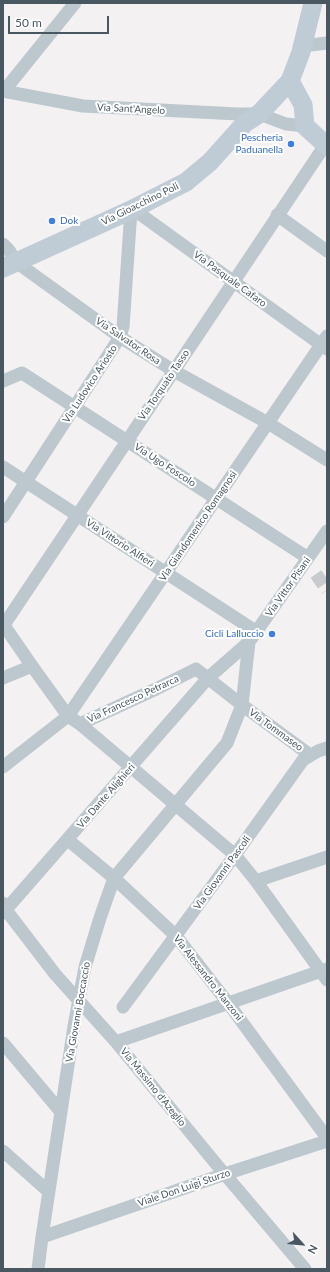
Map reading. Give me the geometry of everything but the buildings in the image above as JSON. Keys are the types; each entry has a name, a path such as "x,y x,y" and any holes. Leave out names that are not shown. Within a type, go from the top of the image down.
{"street":[{"path":"3,90 75,3"},
{"path":"305,126 303,105 290,81 301,52 313,3"},
{"path":"302,46 327,43"},
{"name":"Via Gioacchino Poli","path":"10,265 132,210 186,182 210,162 245,123 259,114 290,81"},
{"name":"Via Sant'Angelo","path":"3,90 83,106 259,114"},
{"path":"259,114 286,124 305,126 326,143"},
{"name":"Via Torquato Tasso","path":"3,625 326,143"},
{"name":"Via Pasquale Cafaro","path":"132,210 325,343"},
{"name":"Via Ludovico Ariosto","path":"3,517 120,337 123,327 132,210"},
{"path":"277,215 327,251"},
{"name":"Via Salvator Rosa","path":"3,244 9,250 10,265 174,371 268,423 327,459"},
{"name":"Via Giandomenico Romagnosi","path":"68,716 268,423 325,343"},
{"name":"Via Ugo Foscolo","path":"3,381 22,373 308,558"},
{"name":"Via Vittorio Alfieri","path":"3,467 166,573 253,637"},
{"name":"Via Vittor Pisani","path":"208,678 253,637 327,531"},
{"path":"3,625 68,716 3,767"},
{"name":"Via Giovanni Boccaccio","path":"38,1269 79,1000 85,967 100,918 114,878 227,743 242,705 253,637"},
{"path":"3,678 32,666"},
{"name":"Via Francesco Petrarca","path":"68,716 80,724 196,669 208,678"},
{"name":"Via Tommaseo","path":"208,678 310,755"},
{"name":"Via Dante Alighieri","path":"4,909 68,840 208,678"},
{"path":"80,724 235,855 325,973 116,1042"},
{"name":"Via Giovanni Pascoli","path":"123,1007 303,760 310,755 327,748"},
{"name":"Via Alessandro Manzoni","path":"68,840 114,878 176,936 327,1139"},
{"path":"256,881 327,857"},
{"name":"Via Massimo d'Azeglio","path":"4,909 55,974 116,1042 305,1269"},
{"path":"3,1043 61,1112"},
{"name":"Viale Don Luigi Sturzo","path":"42,1237 327,1139"},
{"path":"3,1151 49,1192"}],"tunnel":[{"path":"316,574 327,590"}],"place":[{"name":"Pescheria Paduanella","path":"291,144"},
{"name":"Dok","path":"52,221"},
{"name":"Cicli Lalluccio","path":"272,634"}]}
